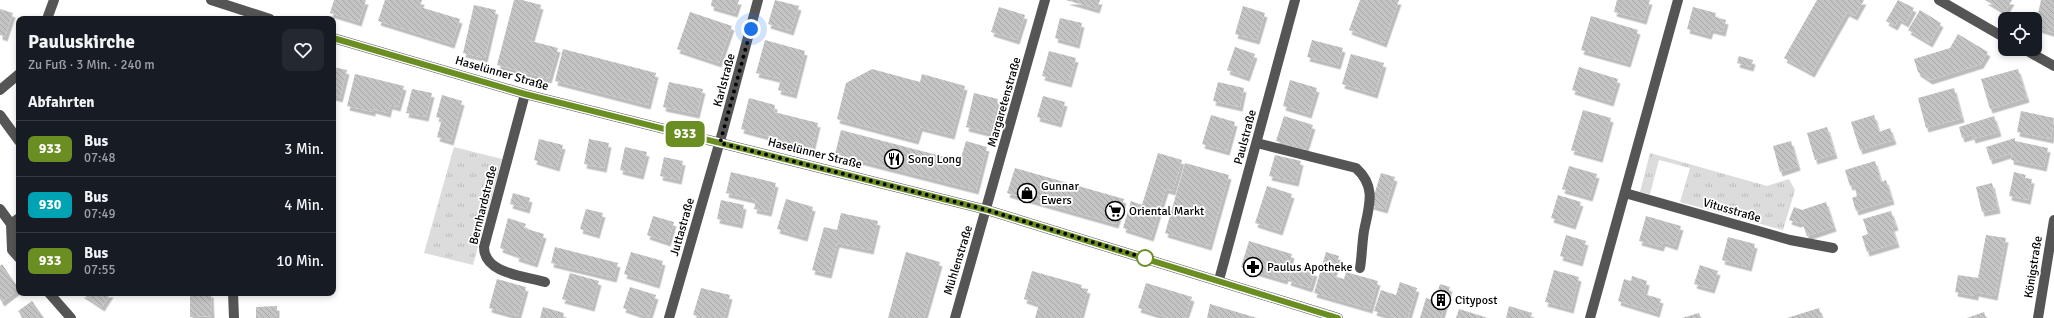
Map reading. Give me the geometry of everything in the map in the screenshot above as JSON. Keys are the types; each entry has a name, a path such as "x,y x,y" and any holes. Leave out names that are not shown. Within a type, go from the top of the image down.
{"street":[{"path":"48,16 54,0"},
{"path":"211,0 248,16"},
{"name":"Karlstraße","path":"720,143 758,0"},
{"name":"Margaretenstraße","path":"987,210 1045,0"},
{"name":"Paulstraße","path":"1219,280 1295,0"},
{"path":"1591,316 1678,0"},
{"path":"1939,0 1998,34"},
{"name":"Haselünner Straße","path":"336,39 525,94 987,210 1219,280 1289,304 1338,318"},
{"path":"2036,56 2054,66"},
{"path":"0,90 16,77"},
{"name":"Bernhardstraße","path":"525,94 484,247 484,254 490,264 498,269 545,282"},
{"path":"0,115 16,136"},
{"name":"Juttastraße","path":"669,318 720,143"},
{"path":"1257,143 1356,168 1364,175 1371,193 1369,214 1364,232 1360,268"},
{"name":"Vitusstraße","path":"1625,193 1790,240 1833,248"},
{"path":"0,209 15,221 12,250 16,255"},
{"name":"Mühlenstraße","path":"955,318 987,210"},
{"name":"Königstraße","path":"2038,318 2054,220"},
{"path":"52,296 71,318"},
{"path":"233,296 234,318"},
{"name":"Haselünner Straße","path":"1289,304 1319,318"}],"green space":[{"path":"454,147 502,159 473,265 424,253"},
{"path":"1650,153 1767,186 1789,179 1795,190 1783,230 1680,202 1690,168 1659,160 1650,194 1640,192"}],"building":[{"path":"334,0 366,0 359,22 330,13"},
{"path":"385,0 422,0 420,7 460,19 452,44 378,21"},
{"path":"514,0 522,0 541,5 531,41 558,48 549,79 497,65"},
{"path":"712,0 739,0 735,13 711,6"},
{"path":"775,0 799,6 791,31 768,24"},
{"path":"1066,0 1100,0 1097,9"},
{"path":"1360,0 1399,0 1384,43 1349,30"},
{"path":"1617,0 1650,0 1644,20 1614,12"},
{"path":"1817,0 1864,0 1855,16 1847,12 1812,73 1784,58"},
{"path":"1898,0 1914,8 1906,23 1899,19 1895,26 1886,21"},
{"path":"1985,0 2012,0 2005,12"},
{"path":"2041,0 2054,0 2054,33 2042,29 2042,12 2038,12"},
{"path":"474,5 496,10 485,58 463,53"},
{"path":"1243,6 1265,13 1257,40 1235,34"},
{"path":"999,7 1025,15 1017,40 991,32"},
{"path":"1693,7 1716,13 1715,17 1726,20 1723,32 1711,29 1709,35 1687,29"},
{"path":"0,9 13,13 5,37 0,35"},
{"path":"1920,10 1941,23 1930,43 1908,30"},
{"path":"690,12 732,26 719,63 677,49"},
{"path":"1591,16 1638,30 1628,63 1581,50"},
{"path":"1060,18 1082,23 1077,44 1055,38"},
{"path":"1958,34 1988,52 1981,64 1930,80 1918,72 1914,59 1950,48"},
{"path":"765,40 805,51 794,94 778,90 781,79 756,73"},
{"path":"1312,40 1343,48 1338,65 1307,57"},
{"path":"1235,47 1255,54 1247,77 1227,70"},
{"path":"563,49 656,73 648,105 555,81"},
{"path":"1049,51 1076,58 1069,83 1042,76"},
{"path":"1351,54 1384,63 1375,94 1342,84"},
{"path":"1739,56 1753,60 1751,67 1737,63"},
{"path":"1579,67 1618,79 1611,102 1572,90"},
{"path":"336,68 347,70 340,98 336,97"},
{"path":"872,69 920,82 922,74 965,86 952,135 920,127 916,140 837,119 846,83"},
{"path":"2018,69 2027,98 1990,109 1981,79"},
{"path":"355,74 404,86 398,107 390,105 388,113 373,109 373,112 347,106"},
{"path":"1290,80 1317,88 1309,114 1283,106"},
{"path":"669,82 703,89 697,114 663,107"},
{"path":"1218,82 1244,88 1240,107 1213,101"},
{"path":"1954,88 1962,118 1926,128 1918,98"},
{"path":"412,89 432,93 426,117 406,113"},
{"path":"974,93 998,99 990,133 966,127"},
{"path":"442,95 462,101 451,141 437,137 442,119 436,117"},
{"path":"1043,96 1065,102 1059,123 1037,117"},
{"path":"749,98 775,105 774,112 818,123 812,148 741,129"},
{"path":"1583,110 1611,118 1600,158 1571,150"},
{"path":"2021,111 2054,118 2051,139 2017,132"},
{"path":"1211,115 1235,122 1227,151 1202,144"},
{"path":"1874,115 1879,132 1890,128 1894,140 1860,150 1851,122"},
{"path":"1284,116 1313,125 1305,150 1276,141"},
{"path":"1994,116 1999,132 1973,139 1972,135 1962,138 1959,127"},
{"path":"1827,127 1835,154 1815,160 1807,133"},
{"path":"841,130 960,161 966,141 987,147 976,190 835,154"},
{"path":"2015,138 2015,141 2048,148 2044,167 2011,160 2012,153 1990,160 1986,147"},
{"path":"539,139 563,145 557,167 534,160"},
{"path":"589,139 609,143 604,168 584,164"},
{"path":"1791,141 1798,166 1780,172 1773,146"},
{"path":"625,147 647,152 641,175 620,170"},
{"path":"1158,153 1182,160 1173,191 1166,189 1151,237 1123,228 1131,201 1142,205"},
{"path":"1275,155 1301,161 1296,182 1269,176"},
{"path":"664,157 683,161 679,180 660,176"},
{"path":"1875,161 1881,182 1886,180 1892,200 1856,211 1852,198 1857,196 1854,185 1850,186 1845,170"},
{"path":"1185,163 1229,175 1209,246 1165,233"},
{"path":"1569,166 1597,174 1590,197 1562,189"},
{"path":"1015,168 1124,199 1116,224 1007,193"},
{"path":"731,172 776,183 769,212 754,209 756,200 726,193"},
{"path":"2014,172 2026,175 2025,178 2032,179 2028,200 2009,196"},
{"path":"1381,173 1395,177 1385,209 1371,205"},
{"path":"1992,183 1998,209 1982,212 1976,187"},
{"path":"1267,186 1292,194 1280,231 1255,223"},
{"path":"513,193 530,198 527,209 510,204"},
{"path":"1558,195 1581,202 1573,225 1551,218"},
{"path":"786,199 813,207 805,237 777,229"},
{"path":"721,200 744,205 740,224 717,219"},
{"path":"1826,202 1834,227 1807,236 1802,222 1798,223 1789,220 1794,207 1802,210"},
{"path":"586,209 603,213 597,234 580,229"},
{"path":"1891,211 1896,226 1892,227 1897,243 1867,252 1862,236 1868,234 1863,219"},
{"path":"841,213 878,221 871,250 837,243 829,274 812,270 824,227 837,230"},
{"path":"653,216 674,222 668,242 647,235"},
{"path":"1646,216 1681,226 1675,246 1663,242 1661,247 1639,241"},
{"path":"508,218 526,224 524,228 544,234 535,263 516,257 517,254 500,248"},
{"path":"1566,235 1586,241 1580,262 1560,256"},
{"path":"1986,235 2006,238 1995,296 1976,292 1976,296 1955,292 1958,275 1978,278"},
{"path":"1728,237 1755,244 1749,267 1722,260"},
{"path":"1249,241 1292,254 1285,280 1241,267"},
{"path":"555,247 618,263 614,278 551,263"},
{"path":"631,252 663,261 657,284 624,274"},
{"path":"906,252 940,262 924,318 888,318"},
{"path":"1326,252 1339,256 1333,276 1344,279 1346,272 1378,281 1370,309 1314,293"},
{"path":"2,264 16,285 16,291 2,302 0,299 0,266"},
{"path":"1293,265 1315,272 1310,288 1288,281"},
{"path":"1700,265 1718,271 1712,289 1694,284"},
{"path":"1554,270 1579,277 1571,309 1545,302"},
{"path":"1032,271 1082,285 1081,288 1088,289 1080,318 1035,318 1039,304 1024,299"},
{"path":"570,273 599,281 592,307 562,299"},
{"path":"1632,276 1647,281 1644,294 1661,299 1657,313 1618,301 1624,279 1631,281"},
{"path":"497,279 526,287 518,316 489,308"},
{"path":"1400,282 1417,288 1408,318 1397,318 1374,311 1381,290 1396,295"},
{"path":"1146,283 1192,297 1185,318 1170,318 1138,308"},
{"name":"Citypost","path":"1440,284 1450,287 1441,318 1420,318 1426,298 1435,301"},
{"path":"630,287 656,295 649,317 623,308"},
{"path":"701,288 730,295 724,318 705,318 693,315"},
{"path":"86,296 109,296 102,307"},
{"path":"190,296 211,296 212,316 190,317"},
{"path":"32,301 44,318 23,318 18,311"},
{"path":"1210,304 1257,318 1207,318"},
{"path":"277,306 277,318 256,318 256,307"},
{"path":"1509,306 1532,313 1530,318 1506,318"},
{"path":"543,307 564,313 563,318 540,318"},
{"path":"1819,308 1822,318 1787,318"},
{"path":"1459,309 1488,318 1456,318"},
{"path":"1984,312 1986,318 1967,318"},
{"path":"1699,313 1701,318 1682,318"}],"bus line":[{"name":"933","path":"336,39 525,94 987,210 1219,280 1289,304 1338,318"}],"place":[{"name":"Song Long","path":"894,159"},
{"name":"Gunnar Ewers","path":"1027,193"},
{"name":"Oriental Markt","path":"1115,211"},
{"name":"Paulus Apotheke","path":"1253,267"},
{"name":"Citypost","path":"1441,300"}],"route":[{"path":"751,29 720,143 987,210 1145,258"}]}
